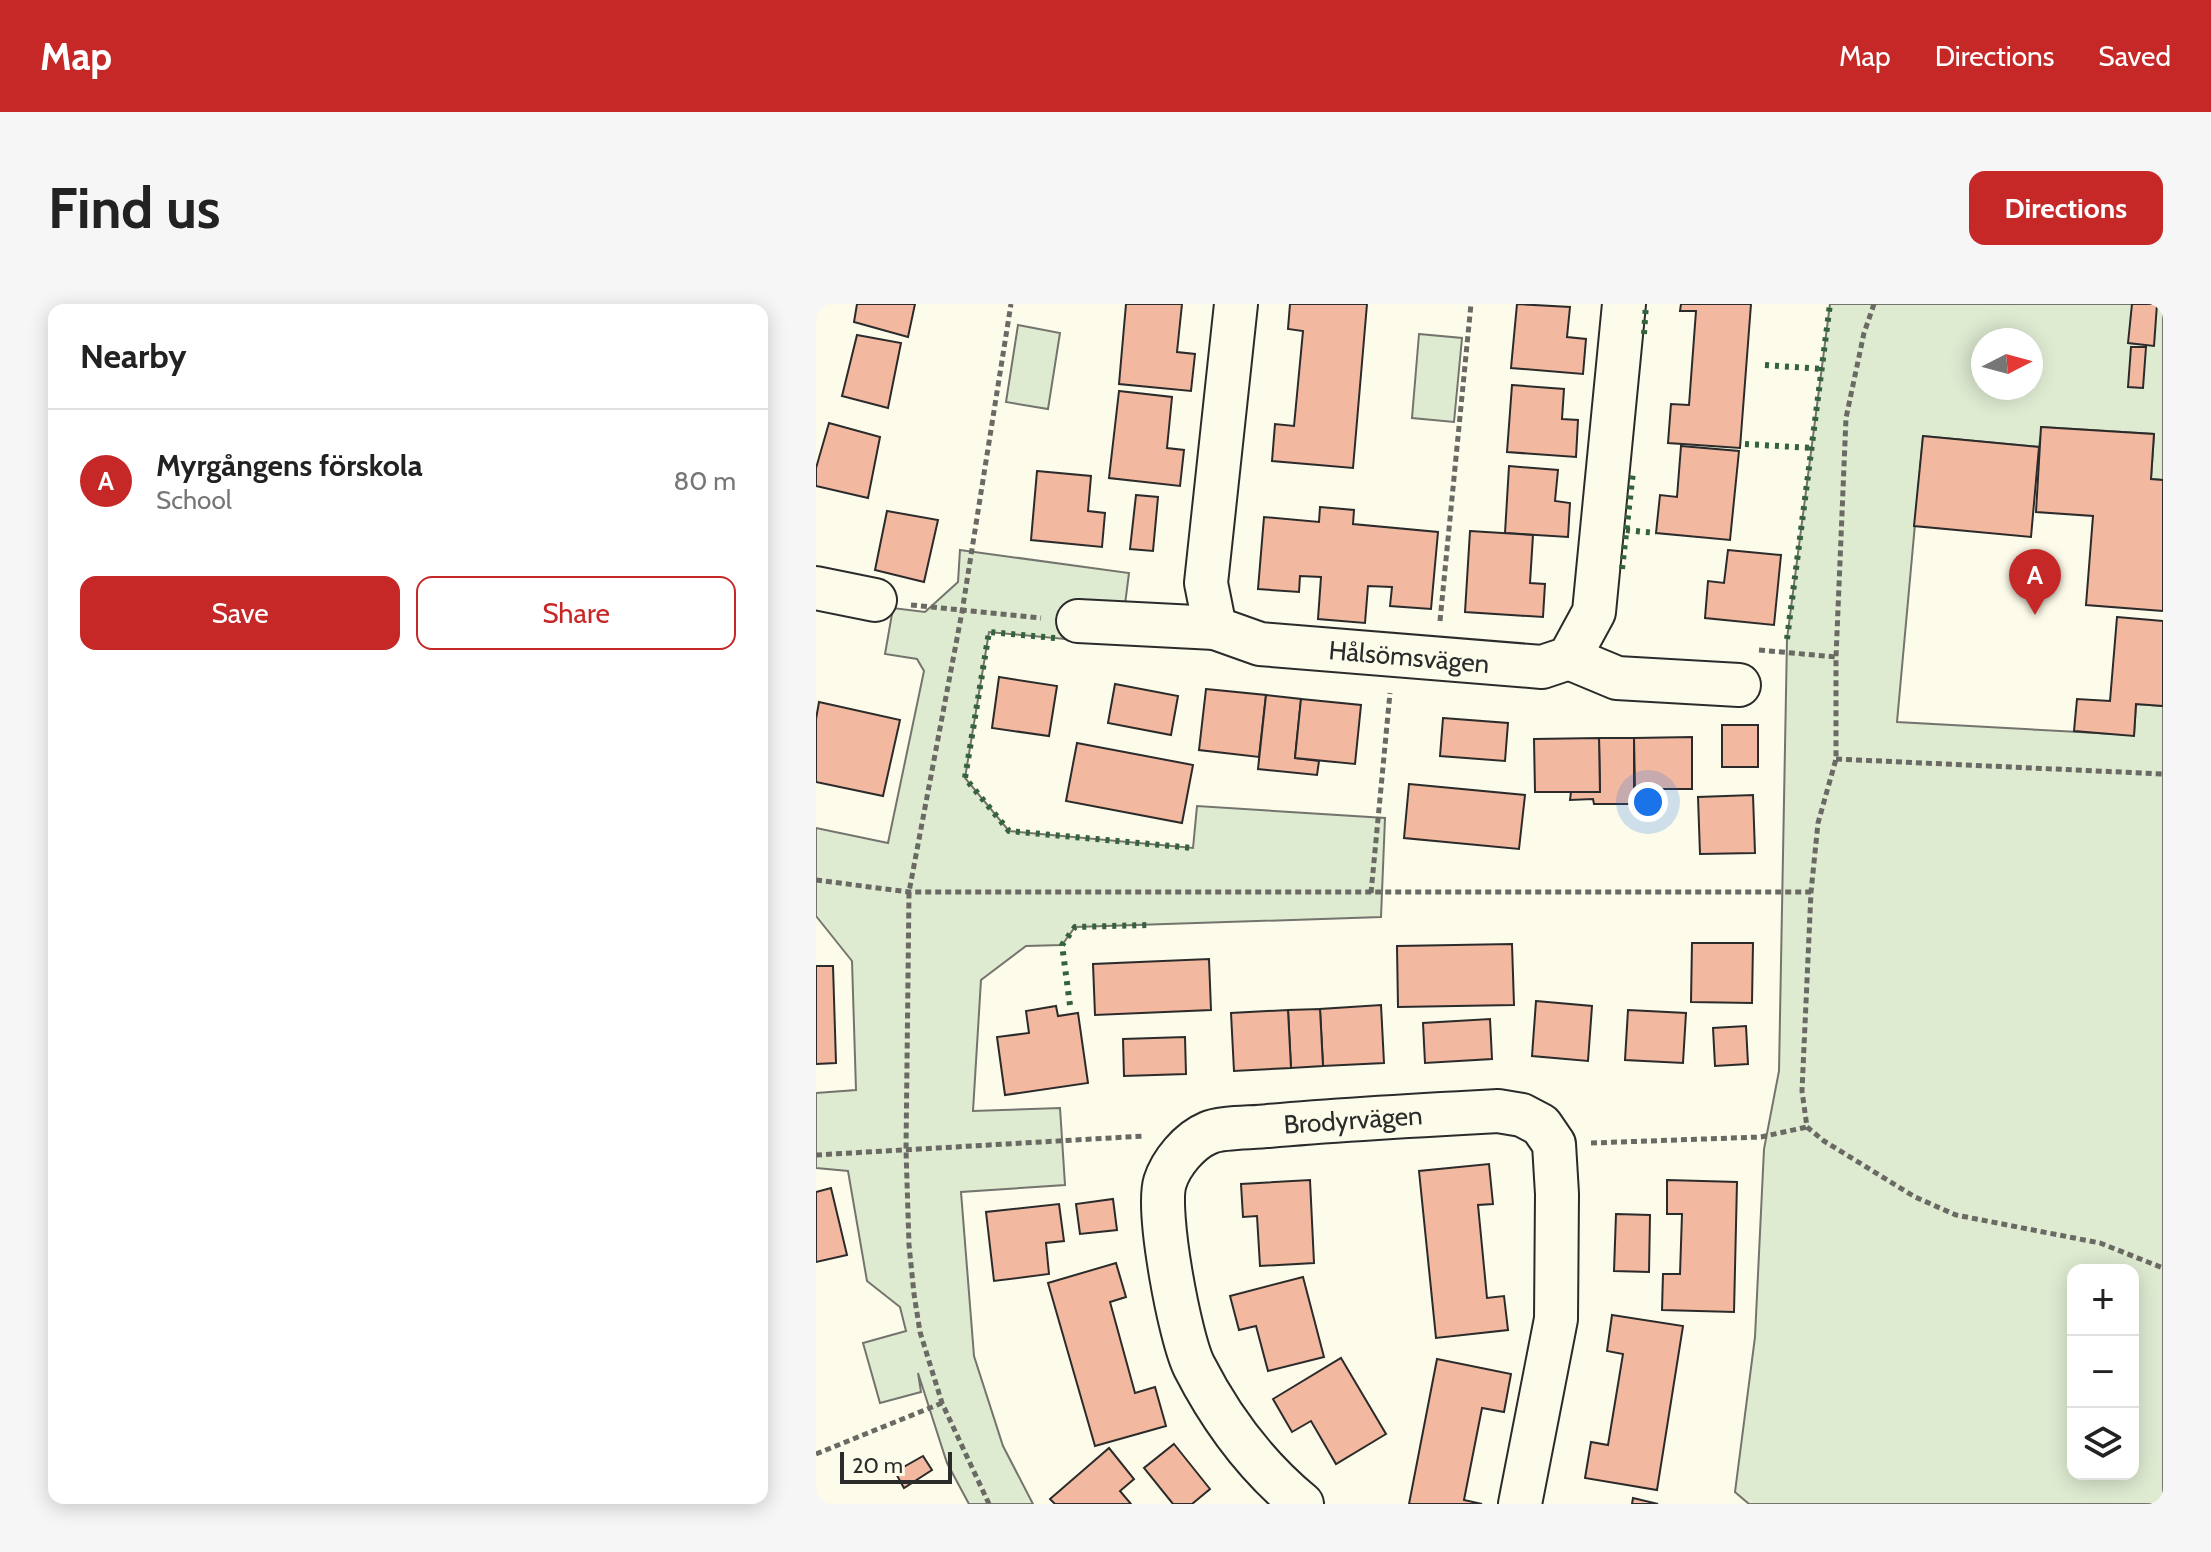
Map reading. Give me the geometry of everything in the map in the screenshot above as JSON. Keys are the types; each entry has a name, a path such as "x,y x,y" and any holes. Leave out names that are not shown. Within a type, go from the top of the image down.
{"street":[{"path":"1215,628 1206,583 1236,304"},
{"path":"1624,304 1594,612 1569,658 1617,678 1739,685"},
{"path":"816,588 875,600"},
{"name":"Hålsömsvägen","path":"1078,621 1215,628 1260,644 1394,656 1542,667 1569,658"},
{"name":"Brodyrvägen","path":"1302,1504 1273,1480 1221,1413 1193,1363 1177,1312 1162,1203 1165,1182 1176,1160 1209,1132 1498,1111 1522,1115 1541,1125 1554,1144"},
{"path":"1520,1504 1556,1319 1557,1194 1554,1144"}],"path":[{"path":"989,1504 942,1403 920,1332 914,1294 906,1150 909,892 962,612 1011,304"},
{"path":"1436,659 1471,304"},
{"path":"1874,304 1864,333 1846,418 1836,657 1836,759 1818,823 1811,892 1802,1091 1807,1127 1824,1141 1915,1197 1956,1215 2100,1243 2163,1268"},
{"path":"875,600 962,612 1078,621"},
{"path":"1371,893 1394,656"},
{"path":"1836,759 2163,774"},
{"path":"816,880 909,892 1811,892"},
{"path":"1554,1144 1761,1137 1807,1127"},
{"path":"816,1155 1145,1136"},
{"path":"816,1454 942,1403"}],"green space":[{"path":"1830,304 2163,304 2163,480 2151,479 2154,434 2042,427 2039,447 1923,436 1897,722 2134,735 2136,704 2163,706 2163,1504 1749,1504 1735,1492 1755,1337 1764,1149 1779,1071 1787,639"},
{"path":"1018,325 1060,333 1048,409 1006,402"},
{"path":"1419,334 1462,338 1454,422 1412,418"},
{"path":"960,550 1129,573 1120,644 989,632 965,778 1009,831 1193,848 1197,806 1385,818 1381,917 1075,927 1062,945 1026,946 981,980 973,1111 1060,1108 1065,1185 961,1192 974,1356 1003,1446 1033,1504 969,1504 947,1463 918,1373 921,1392 880,1403 863,1343 906,1331 900,1307 867,1281 848,1171 816,1168 816,1093 856,1090 852,961 816,916 816,828 888,843 924,671 917,659 885,654 893,608 925,612 958,582"}],"building":[{"path":"857,304 915,304 908,337 854,322"},
{"path":"1126,304 1182,304 1177,352 1195,354 1191,391 1119,384"},
{"path":"1290,304 1367,304 1353,468 1272,461 1275,424 1294,426 1303,331 1288,329"},
{"path":"1517,304 1570,307 1567,337 1586,339 1583,374 1511,368"},
{"path":"1681,304 1751,304 1740,448 1668,443 1671,404 1689,405 1696,311 1680,311"},
{"path":"2132,304 2157,304 2154,346 2128,343"},
{"path":"857,335 901,343 888,408 842,396"},
{"path":"2131,347 2146,347 2143,388 2128,387"},
{"path":"1512,385 1564,389 1562,419 1578,420 1576,457 1507,452"},
{"path":"1119,391 1172,397 1167,448 1184,450 1180,486 1109,478"},
{"path":"829,423 880,437 868,498 816,486 816,468"},
{"path":"2041,427 2154,434 2151,479 2163,480 2163,611 2086,605 2093,516 2036,512"},
{"path":"1923,436 2039,447 2031,537 1914,526"},
{"path":"1681,446 1739,451 1730,540 1656,533 1660,495 1677,497"},
{"path":"1509,466 1558,470 1555,501 1570,503 1568,537 1505,533"},
{"path":"1037,471 1091,476 1088,511 1105,513 1102,547 1031,540"},
{"path":"1136,495 1158,497 1153,551 1130,549"},
{"path":"1320,507 1354,510 1353,524 1438,532 1431,609 1390,606 1392,587 1368,586 1365,623 1318,619 1321,577 1300,576 1299,592 1258,589 1264,517 1319,522"},
{"path":"887,511 938,520 924,582 875,570"},
{"path":"1470,531 1533,535 1530,583 1545,584 1543,617 1465,612"},
{"path":"1728,550 1781,555 1774,625 1705,618 1708,581 1724,583"},
{"path":"2117,617 2163,621 2163,706 2136,704 2134,736 2074,731 2077,699 2110,701"},
{"path":"999,677 1057,686 1049,736 992,728"},
{"path":"1115,684 1178,696 1171,735 1108,723"},
{"path":"1206,689 1266,695 1259,757 1199,750"},
{"path":"1266,695 1301,699 1295,758 1319,761 1317,775 1258,769"},
{"path":"1301,699 1361,705 1355,764 1295,758"},
{"path":"819,702 900,720 883,796 816,782"},
{"path":"1443,718 1508,723 1505,761 1440,756"},
{"path":"1722,725 1758,725 1758,767 1722,767"},
{"path":"1692,737 1692,789 1635,789 1634,738"},
{"path":"1599,738 1634,738 1634,804 1594,804 1593,799 1570,800 1571,792 1600,792"},
{"path":"1599,738 1600,792 1535,792 1534,739"},
{"path":"1077,743 1193,765 1182,823 1066,801"},
{"path":"1409,784 1525,795 1519,849 1404,838"},
{"path":"1753,795 1755,853 1700,854 1698,797"},
{"path":"1692,943 1753,943 1752,1003 1691,1002"},
{"path":"1512,944 1514,1005 1398,1007 1397,946"},
{"path":"1209,959 1211,1010 1095,1015 1093,964"},
{"path":"816,966 833,966 836,1063 816,1064"},
{"path":"1536,1001 1592,1006 1588,1061 1532,1056"},
{"path":"1381,1005 1384,1063 1323,1066 1320,1009"},
{"path":"1056,1006 1058,1016 1078,1013 1088,1083 1005,1095 997,1037 1029,1033 1026,1011"},
{"path":"1320,1009 1323,1066 1291,1068 1288,1010"},
{"path":"1288,1010 1291,1068 1234,1071 1231,1013"},
{"path":"1628,1010 1686,1013 1683,1063 1625,1060"},
{"path":"1490,1019 1492,1059 1425,1063 1423,1023"},
{"path":"1746,1026 1748,1064 1715,1066 1713,1028"},
{"path":"1185,1037 1186,1074 1124,1076 1123,1039"},
{"path":"1489,1164 1493,1204 1478,1205 1487,1298 1504,1296 1508,1330 1436,1338 1419,1171"},
{"path":"1310,1180 1314,1263 1260,1266 1257,1216 1243,1217 1241,1184"},
{"path":"1667,1180 1737,1182 1734,1312 1662,1310 1663,1274 1680,1274 1682,1214 1667,1214"},
{"path":"831,1188 847,1255 816,1262 816,1192"},
{"path":"1113,1199 1117,1230 1080,1234 1076,1204"},
{"path":"1059,1204 1064,1241 1046,1243 1049,1274 994,1281 986,1212"},
{"path":"1616,1214 1650,1215 1649,1272 1614,1271"},
{"path":"1116,1263 1126,1297 1110,1302 1135,1393 1155,1387 1166,1426 1095,1446 1048,1283"},
{"path":"1303,1277 1324,1357 1268,1371 1256,1326 1239,1330 1230,1296"},
{"path":"1612,1315 1683,1326 1657,1490 1585,1478 1591,1442 1608,1445 1623,1354 1607,1351"},
{"path":"1341,1358 1386,1434 1336,1464 1311,1421 1292,1432 1273,1399"},
{"path":"1437,1359 1511,1374 1504,1412 1482,1408 1464,1500 1482,1504 1409,1504"},
{"path":"1174,1444 1210,1489 1192,1504 1173,1504 1144,1468"},
{"path":"1109,1448 1134,1479 1120,1491 1131,1504 1055,1504 1050,1499"},
{"path":"923,1456 932,1470 904,1488 895,1472"},
{"path":"1633,1498 1658,1504 1632,1504"}],"hedge":[{"path":"1644,334 1646,304"},
{"path":"1787,639 1830,304"},
{"path":"1765,365 1822,369"},
{"path":"1745,444 1812,448"},
{"path":"1622,569 1633,472"},
{"path":"1626,530 1656,533"},
{"path":"1055,638 989,632 965,778 1009,831 1193,848"},
{"path":"1070,1005 1062,945 1075,927 1148,925"}],"place":[{"name":"Myrgångens förskola","path":"2035,615"}]}
